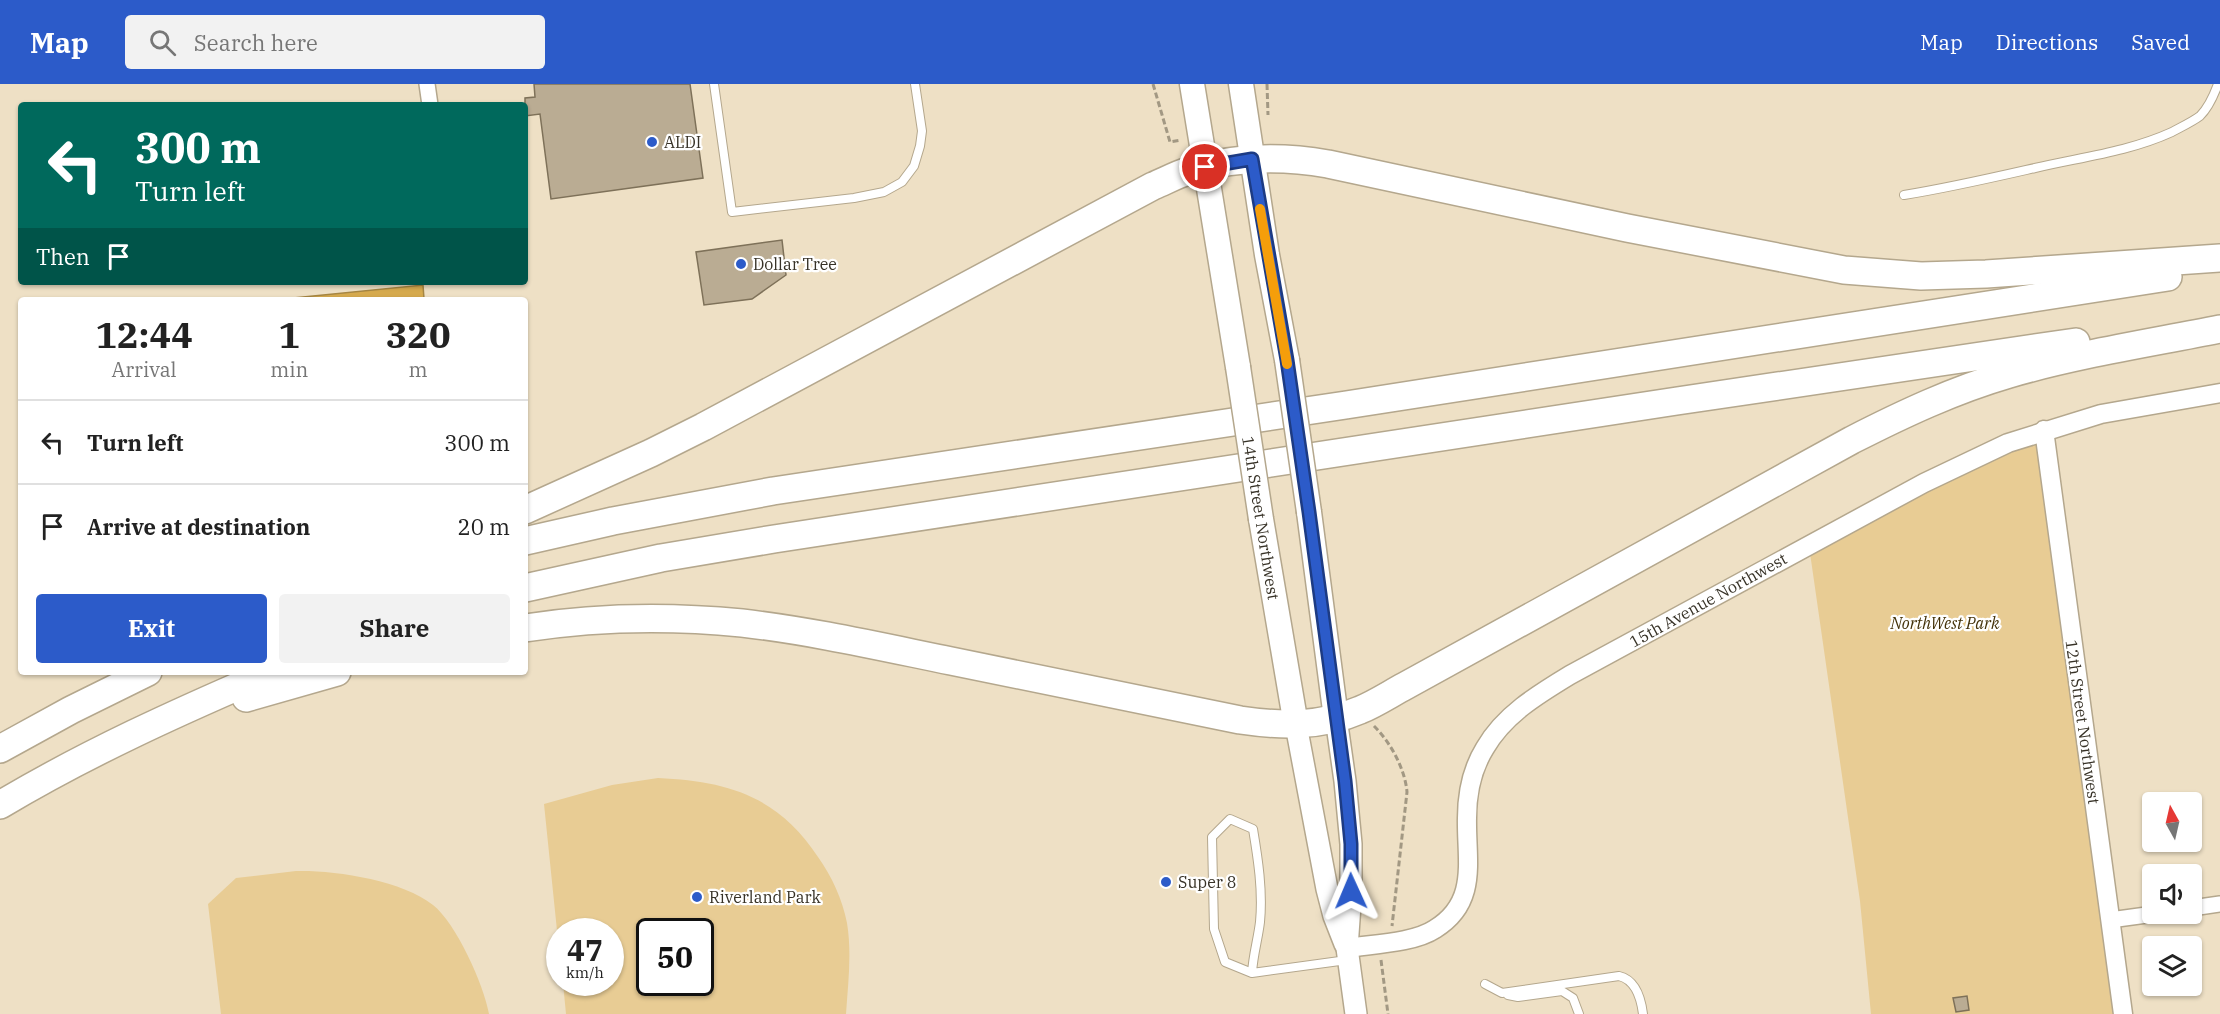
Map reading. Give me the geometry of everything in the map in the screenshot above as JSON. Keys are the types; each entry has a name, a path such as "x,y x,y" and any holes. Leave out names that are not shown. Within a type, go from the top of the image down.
{"highway":[{"path":"528,509 661,448 1108,209 1175,177 1205,167 1252,159 1306,160 1328,164 1627,228 1844,270 1921,276 1986,274 2220,258"},
{"path":"528,540 613,521 784,490 2220,269"},
{"path":"528,587 661,558 774,539 1654,404 2220,321"},
{"path":"528,628 627,619 673,619 742,624 858,642 1240,720 1296,725 1348,714 1897,417 1948,395 2009,374 2220,329"},
{"path":"0,749 142,675"},
{"path":"0,805 96,752 264,675"},
{"path":"96,752 191,716 327,675"}],"main road":[{"name":"14th Street Northwest","path":"1192,84 1296,725 1327,889 1347,954 1356,1014"},
{"name":"14th Street Northwest","path":"1241,84 1287,360 1309,512 1348,714 1345,781 1351,844 1351,891 1347,954"}],"street":[{"path":"427,84 430,102"},
{"name":"15th Avenue Northwest","path":"1347,954 1435,930 1449,919 1460,904 1467,887 1468,795 1474,771 1484,749 1497,730 1537,695 1924,483 2008,442 2118,410 2220,393"},
{"name":"12th Street Northwest","path":"2044,430 2123,1014"},
{"path":"2202,907 2220,904"},
{"path":"2110,920 2142,916"}],"lane":[{"path":"714,84 732,212 854,198 884,192 902,182 914,166 922,131 915,84"},
{"path":"1904,195 1966,185 2113,153 2152,141 2200,116 2211,101 2218,84"},
{"path":"1252,973 1253,953 1260,923 1260,872 1253,829 1230,819 1212,837 1214,930 1225,962 1252,973 1347,954"},
{"path":"1502,993 1619,976 1628,978 1635,987 1643,1014"},
{"path":"1485,984 1502,993 1518,997 1562,991 1573,998 1580,1012"}],"path":[{"path":"1153,84 1170,142"},
{"path":"1267,84 1268,119"},
{"path":"1348,714 1390,747 1406,783 1407,805 1392,926 1381,962 1388,1014"}],"green space":[{"name":"NorthWest Park","path":"2044,430 2116,1014 1871,1014 1860,901 1809,546"},
{"name":"Riverland Park","path":"658,778 706,783 728,788 768,806 786,819 802,836 836,888 847,923 849,946 846,1014 566,1014 564,996 624,996 624,918 556,918 544,804 612,785"},
{"path":"296,871 329,872 367,878 404,889 433,905 451,926 468,955 489,1014 221,1014 208,904 236,878"}],"shaded area":[{"path":"423,285 424,297 303,297"}],"building":[{"path":"534,84 690,84 703,178 551,199 540,114 528,116 528,102 525,102 525,98 535,97"},
{"name":"Dollar Tree","path":"782,240 786,275 752,299 704,305 696,252"},
{"path":"1967,996 1969,1010 1956,1012 1953,998"}],"slow traffic":[{"path":"1260,209 1287,364"}],"place":[{"name":"ALDI","path":"652,142"},
{"name":"Dollar Tree","path":"741,264"},
{"name":"Super 8","path":"1166,882"},
{"name":"Riverland Park","path":"697,897"}],"route":[{"path":"1205,167 1252,159 1287,360 1309,512 1345,781 1351,844 1351,891"}]}
